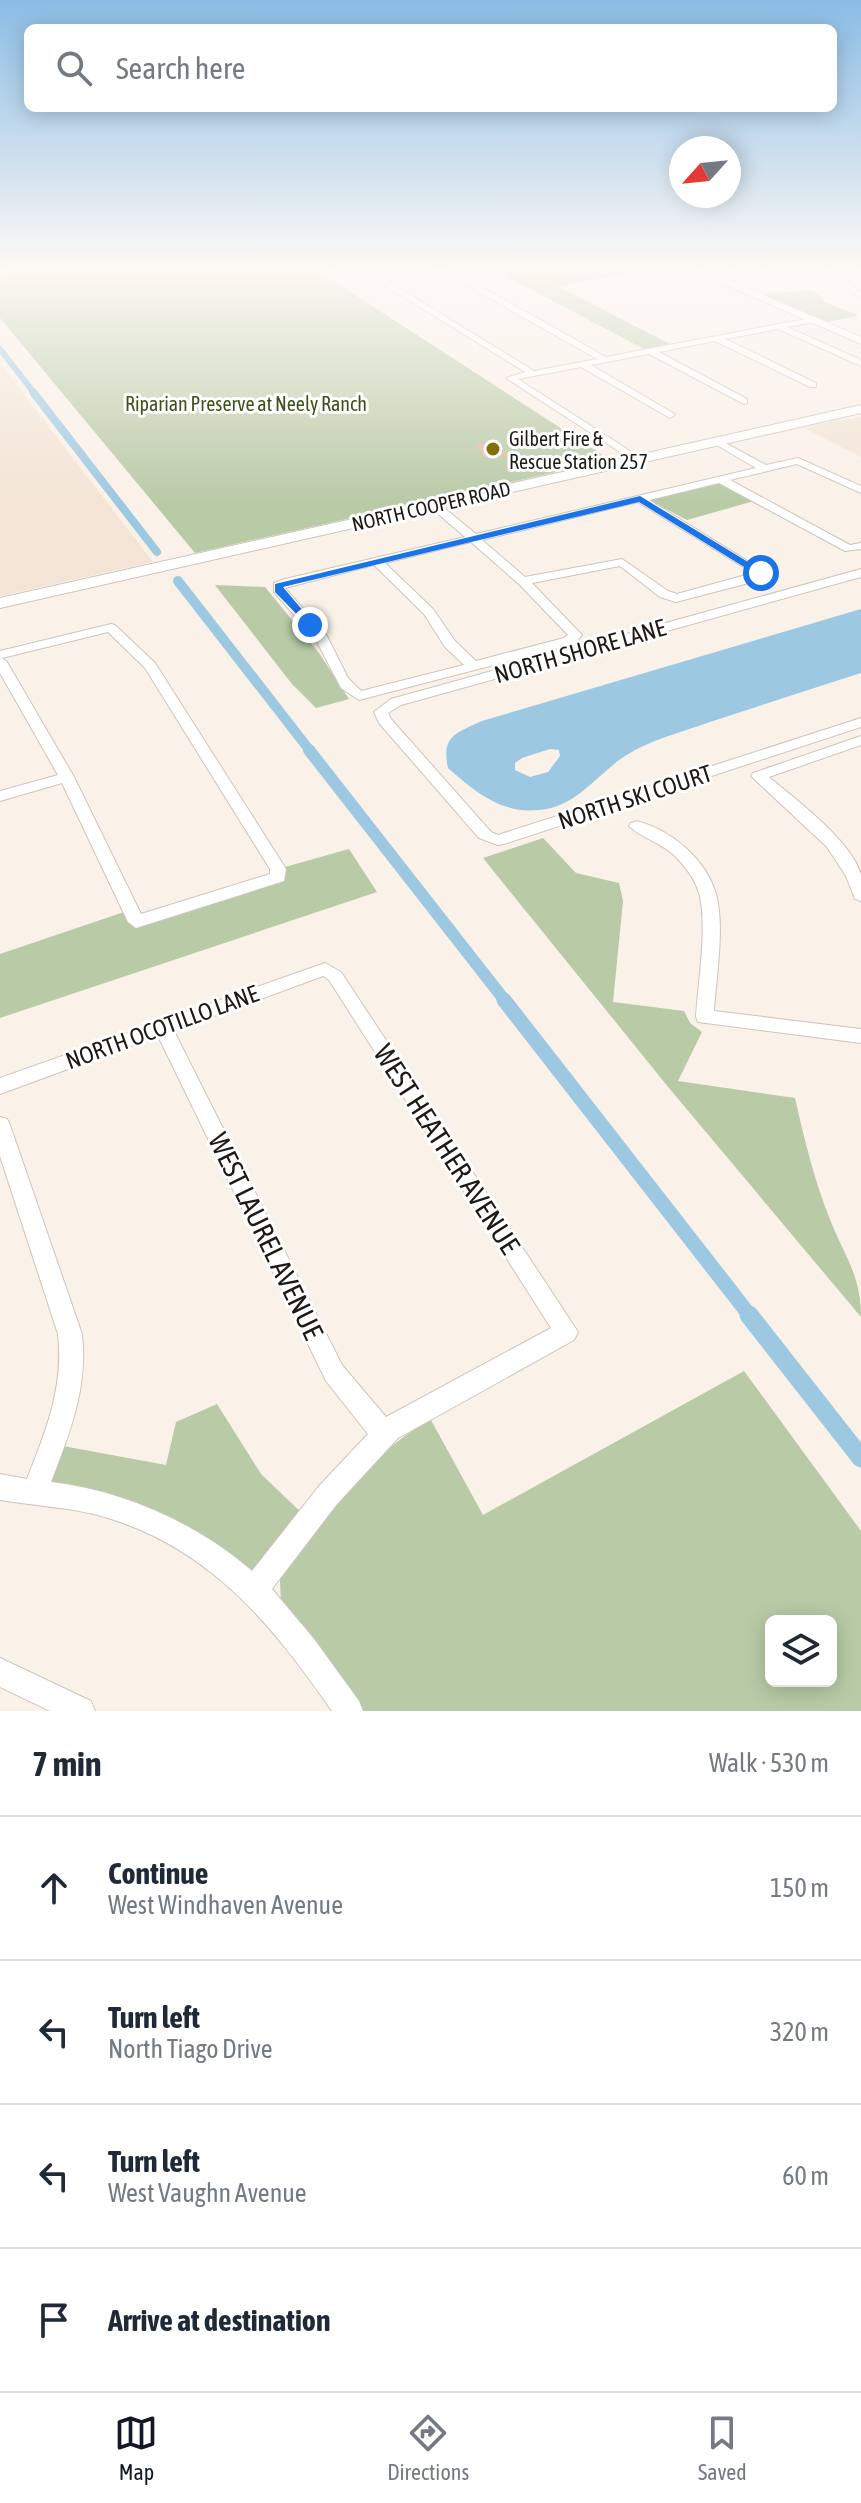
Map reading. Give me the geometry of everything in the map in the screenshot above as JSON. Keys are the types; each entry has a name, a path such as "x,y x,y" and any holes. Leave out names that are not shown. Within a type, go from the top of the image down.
{"main road":[{"name":"NORTH COOPER ROAD","path":"0,602 861,409"}],"street":[{"path":"490,347 532,373"},
{"path":"582,347 604,359"},
{"path":"637,460 510,378 667,347"},
{"path":"734,347 813,385"},
{"path":"825,347 861,363"},
{"path":"649,350 744,401"},
{"path":"581,363 670,415"},
{"path":"718,442 765,469"},
{"path":"434,505 473,539 523,581 553,616 576,635 569,641 359,696 353,693 338,672 322,639 278,586 377,562 473,539 640,499 722,480 798,461 861,490"},
{"path":"722,480 855,548"},
{"path":"523,581 622,562 664,594 676,598 756,577 761,573 640,499"},
{"path":"377,562 429,612 450,644 473,666"},
{"name":"NORTH SHORE LANE","path":"432,775 384,720 383,708 861,573"},
{"path":"0,655 111,628 150,666 278,869 278,877 136,922 67,777 0,662"},
{"name":"NORTH SKI COURT","path":"432,775 485,835 490,839 506,840 861,722"},
{"path":"861,740 758,776 836,846 856,878 861,895"},
{"path":"0,796 67,777"},
{"path":"637,826 658,833 677,848 696,870 708,895 705,1017 861,1036"},
{"name":"NORTH OCOTILLO LANE","path":"0,1086 325,969"},
{"name":"WEST HEATHER AVENUE","path":"325,969 335,976 566,1332 431,1403 384,1434"},
{"name":"WEST LAUREL AVENUE","path":"163,1027 334,1373 384,1434"},
{"path":"0,1125 70,1334 75,1358 65,1415 33,1494"},
{"path":"254,1590 328,1495 384,1434"},
{"path":"0,1487 107,1505 152,1523 202,1550 254,1590 305,1650 349,1711"},
{"path":"0,1672 81,1711"}],"shaded area":[{"path":"2,366 153,562 0,596"},
{"path":"861,417 861,457 804,428 834,421"}],"green space":[{"name":"Riparian Preserve at Neely Ranch","path":"24,347 435,347 610,460 195,553"},
{"path":"722,483 754,501 687,520 649,500"},
{"path":"215,585 265,587 319,653 349,699 316,708 292,684"},
{"path":"543,838 576,873 619,883 623,901 613,1002 684,1011 690,1023 702,1032 678,1081 795,1098 819,1188 855,1277 861,1317 669,1088 483,858"},
{"path":"349,849 377,892 0,1018 0,954 130,910 136,922 277,877 278,869"},
{"path":"744,1371 861,1531 861,1711 360,1711 281,1605 280,1580 333,1507 368,1467 408,1434 431,1420 483,1515"},
{"path":"217,1404 261,1474 308,1519 254,1590 107,1505 33,1494 52,1444 166,1465 176,1422"}],"water":[{"path":"861,609 861,673 645,745 625,756 575,797 552,808 525,810 500,805 448,768 446,757 449,742 458,733 482,721","holes":["550,749 559,750 560,756 548,772 530,777 515,770 515,763 522,758"]}],"building":[{"name":"Gilbert Fire & Rescue Station 257","path":"496,440 509,456 484,457 476,444"}],"waterway":[{"path":"0,349 35,394"},
{"path":"33,392 157,552"},
{"path":"178,581 311,752"},
{"path":"309,750 506,1002"},
{"path":"504,1000 751,1317"},
{"path":"749,1315 861,1458"}],"place":[{"name":"Gilbert Fire & Rescue Station 257","path":"493,449"}],"route":[{"path":"310,625 278,586 640,499 761,573"}]}
